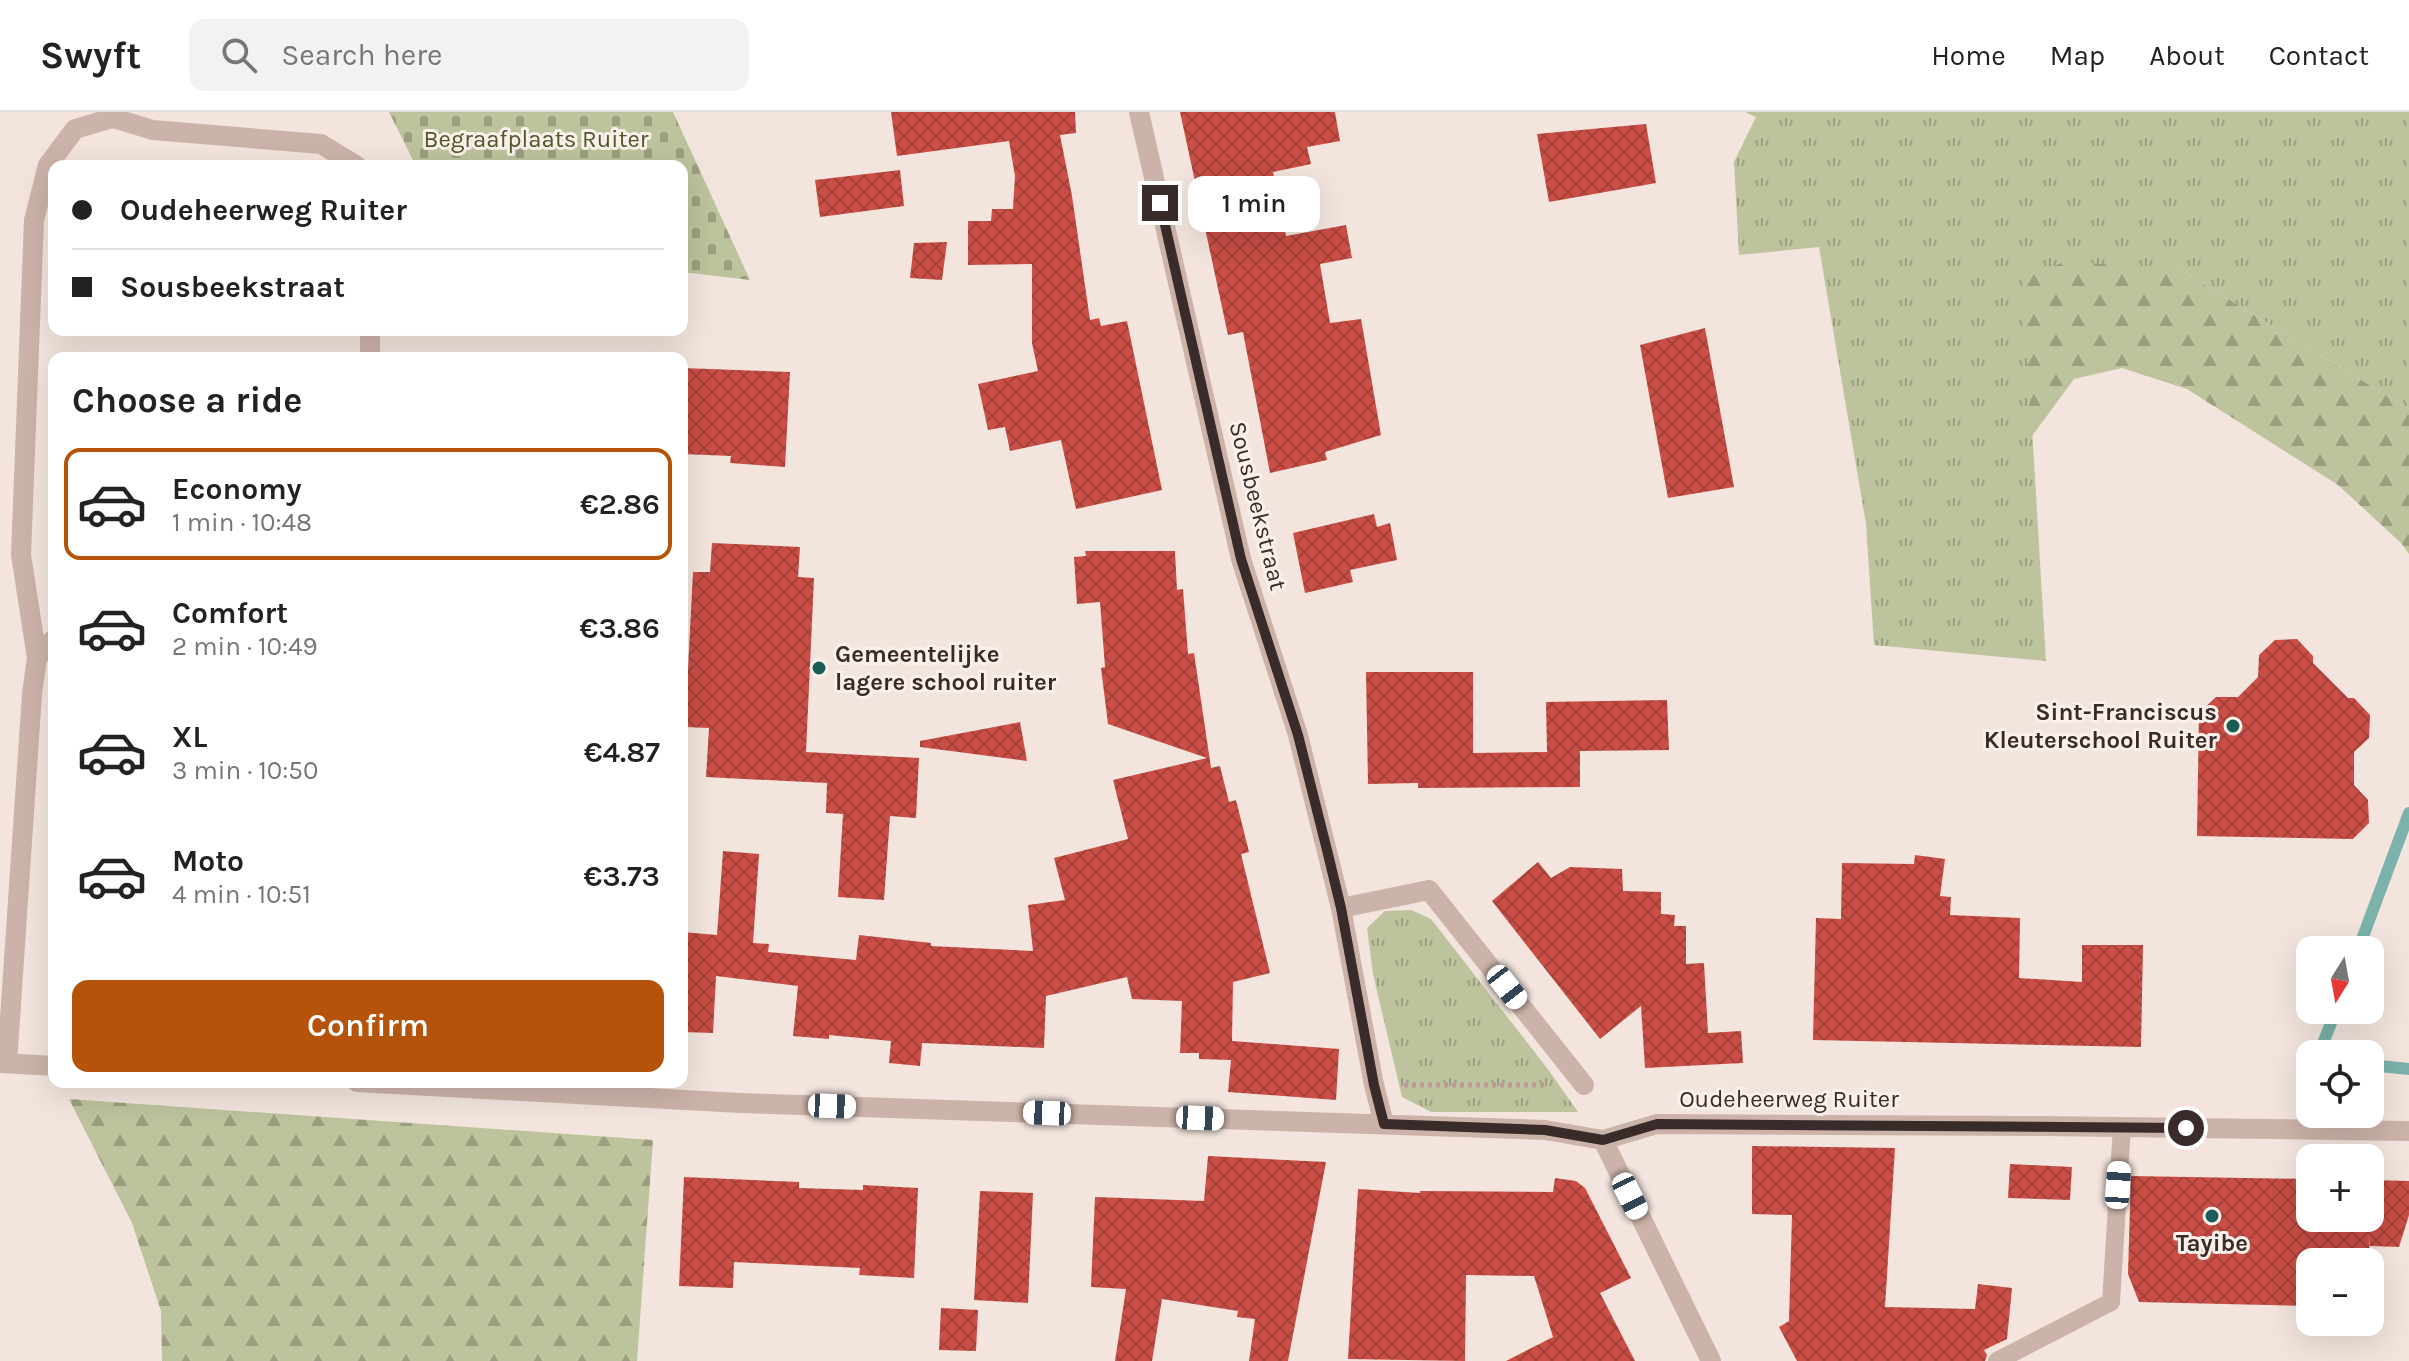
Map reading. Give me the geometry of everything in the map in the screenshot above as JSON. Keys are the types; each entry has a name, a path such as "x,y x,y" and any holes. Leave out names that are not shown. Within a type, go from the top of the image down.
{"street":[{"name":"Sousbeekstraat","path":"1139,112 1241,559 1298,735 1341,908 1384,1124"},
{"path":"52,160 75,129 113,115 153,130 321,144 347,160"},
{"path":"48,165 34,220 21,555 37,658 4,1063 48,1066"},
{"path":"37,658 48,646"},
{"path":"1341,908 1429,890 1584,1085"},
{"name":"Oudeheerweg Ruiter","path":"466,1088 740,1103 1545,1130 1603,1140 1657,1124 2409,1131"},
{"path":"1603,1140 1711,1361"}],"lane":[{"path":"1997,1361 2111,1302 2122,1127"}],"path":[{"path":"1374,1085 1584,1085"}],"green space":[{"name":"Begraafplaats Ruiter","path":"389,112 673,112 750,280 688,273 688,160 413,160"},
{"path":"1745,112 2409,112 2409,409 2177,268 2023,279 2046,661 1874,645 1866,524 1819,247 1739,255 1734,162 1756,117"},
{"path":"2064,262 2177,268 2409,409 2409,554 2338,485 2187,389 2122,368 2074,379 2032,436 2022,279"},
{"path":"1411,910 1431,919 1578,1112 1431,1112 1402,1097 1373,974 1367,928 1385,911"},
{"path":"69,1099 653,1140 637,1361 162,1361 161,1311 132,1223"}],"building":[{"path":"891,112 1075,112 1076,133 1060,135 1090,320 1099,318 1101,326 1127,321 1162,490 1076,509 1061,440 1010,451 1005,427 988,430 978,384 1038,371 1032,343 1032,264 968,265 968,221 991,221 992,209 1013,209 1015,176 1009,141 897,156"},
{"path":"1180,112 1335,112 1340,141 1307,147 1311,164 1273,172 1286,236 1346,225 1352,258 1320,264 1330,323 1361,319 1381,435 1325,452 1327,460 1270,473 1243,332 1228,335"},
{"path":"1646,124 1656,183 1549,202 1537,134"},
{"path":"900,170 904,206 820,217 815,180"},
{"path":"947,242 942,280 910,278 914,243"},
{"path":"1705,328 1734,487 1668,498 1640,345"},
{"path":"688,368 790,372 785,467 730,463 731,456 688,454"},
{"path":"1374,514 1377,527 1390,523 1397,560 1350,570 1353,582 1305,593 1293,533"},
{"path":"712,543 800,547 798,577 814,578 806,752 919,758 916,818 890,816 884,900 838,897 843,814 826,813 827,783 706,777 709,728 688,727 688,669 693,572 710,572"},
{"path":"1085,551 1175,551 1177,590 1183,589 1188,654 1194,653 1211,768 1220,766 1229,802 1236,800 1249,852 1241,854 1270,973 1233,982 1232,1041 1339,1049 1336,1100 1228,1092 1231,1060 1199,1059 1199,1053 1180,1053 1182,1001 1132,999 1127,977 1046,996 1044,1048 922,1043 920,1066 889,1063 891,1041 829,1035 829,1039 793,1036 798,986 716,976 713,1033 688,1032 688,933 717,935 723,851 759,854 753,943 769,944 768,952 856,960 859,935 931,943 931,946 1033,951 1028,905 1065,900 1054,858 1128,839 1113,780 1207,758 1108,724 1101,668 1105,667 1100,602 1077,604 1074,557 1086,556"},
{"path":"2297,639 2313,656 2313,663 2370,715 2369,738 2354,752 2354,785 2368,800 2369,823 2353,839 2197,836 2199,713 2216,697 2238,697 2258,677 2259,655 2275,640"},
{"path":"1366,672 1473,672 1473,753 1547,752 1546,702 1667,700 1669,750 1580,751 1580,787 1418,788 1418,783 1368,784"},
{"path":"1020,722 1027,761 920,747 920,741"},
{"path":"1915,855 1945,859 1940,896 1951,897 1950,915 2020,918 2019,978 2082,982 2082,945 2143,945 2141,1047 1813,1040 1816,918 1841,919 1842,863 1914,864"},
{"path":"1538,862 1551,878 1570,867 1622,869 1623,891 1661,892 1661,914 1675,915 1674,926 1686,926 1686,964 1704,963 1708,1033 1741,1031 1743,1063 1645,1068 1641,1006 1600,1039 1492,901"},
{"path":"1752,1146 1895,1148 1885,1307 1975,1309 1978,1284 2012,1288 2007,1339 1984,1350 1987,1355 1985,1361 1797,1361 1779,1327 1789,1321 1792,1215 1752,1214"},
{"path":"1208,1156 1326,1162 1288,1361 1249,1361 1255,1319 1237,1317 1238,1311 1162,1299 1152,1361 1115,1361 1126,1289 1091,1287 1095,1197 1204,1201"},
{"path":"2010,1164 2072,1167 2070,1200 2008,1198"},
{"path":"2131,1176 2296,1179 2296,1232 2384,1232 2384,1180 2409,1181 2409,1215 2399,1247 2370,1246 2370,1233 2369,1248 2296,1248 2296,1306 2139,1302 2128,1274"},
{"path":"684,1177 799,1182 799,1188 863,1190 863,1185 918,1188 914,1278 859,1275 860,1268 734,1262 733,1288 679,1286"},
{"path":"1555,1178 1576,1181 1585,1188 1631,1278 1600,1293 1635,1361 1506,1361 1553,1337 1534,1276 1466,1275 1465,1361 1348,1359 1358,1189 1420,1193 1553,1192"},
{"path":"980,1191 1033,1193 1028,1303 974,1300"},
{"path":"941,1308 978,1310 976,1351 939,1350"}],"waterway":[{"path":"2363,936 2409,813"},
{"path":"2324,1040 2331,1024"},
{"path":"2384,1066 2409,1069"}],"place":[{"name":"Gemeentelijke lagere school ruiter","path":"819,668"},
{"name":"Sint-Franciscus Kleuterschool Ruiter","path":"2233,726"},
{"name":"Tayibe","path":"2212,1216"}],"route":[{"path":"1160,203 1241,559 1298,735 1327,850 1384,1124 1545,1130 1603,1140 1657,1124 2186,1128"}]}
